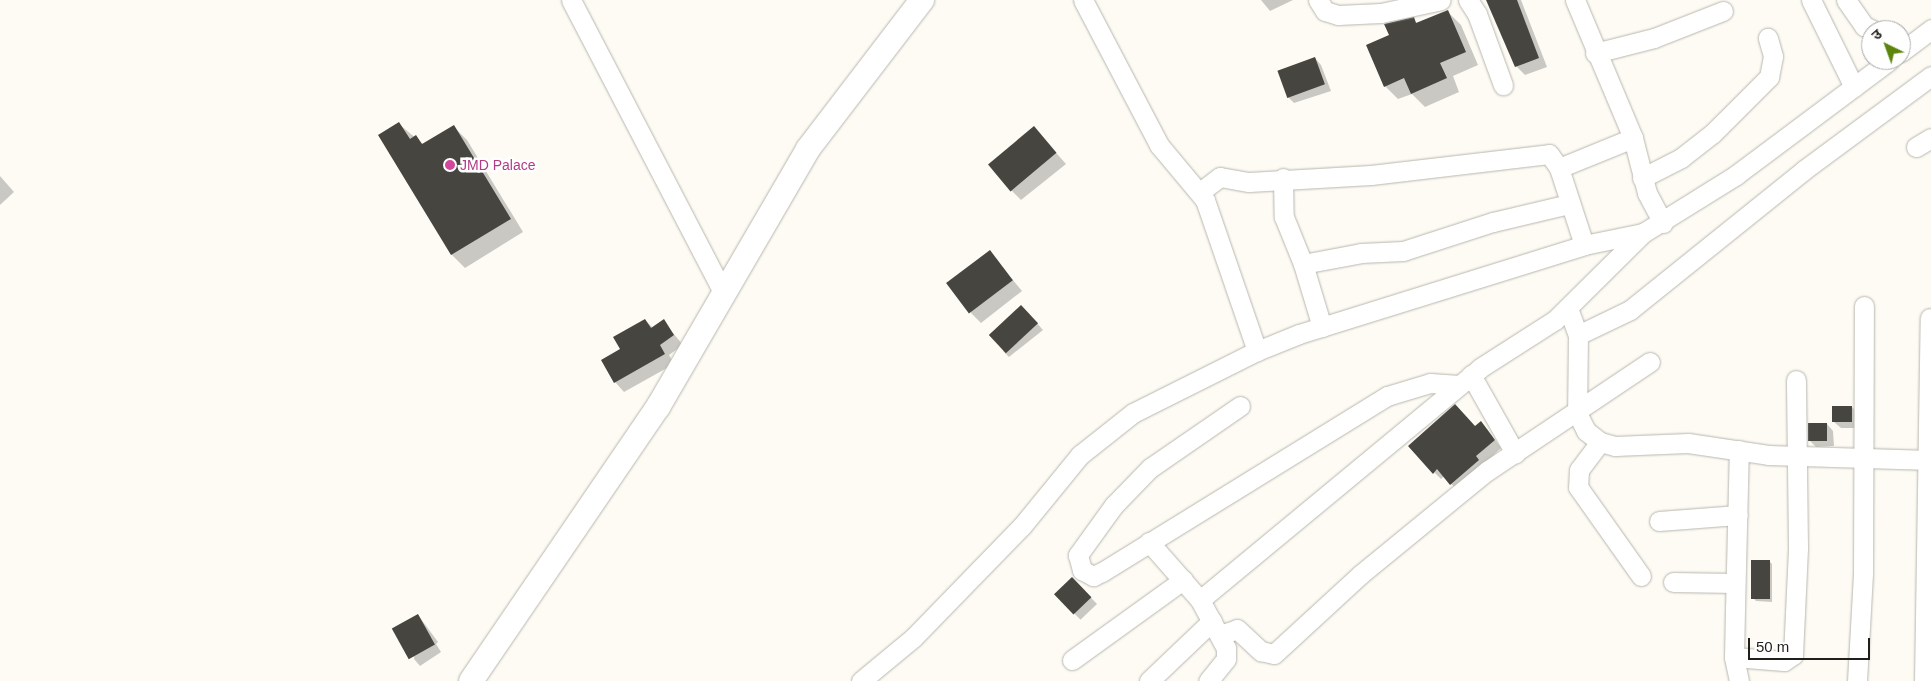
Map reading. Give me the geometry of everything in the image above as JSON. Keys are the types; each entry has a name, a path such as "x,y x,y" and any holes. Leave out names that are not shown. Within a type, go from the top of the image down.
{"street":[{"path":"571,0 724,292"},
{"path":"471,681 658,407 808,149 922,0"},
{"path":"1083,0 1159,146 1207,185 1211,214 1233,287 1257,351"},
{"path":"1318,0 1325,11 1338,15 1381,13 1441,0"},
{"path":"1468,0 1477,14 1503,86"},
{"path":"1575,0 1595,53 1634,138 1642,178 1663,224"},
{"path":"1846,0 1861,22"},
{"path":"1819,2 1854,87"},
{"path":"1595,53 1654,38 1723,11"},
{"path":"1911,44 1931,29"},
{"path":"1642,178 1681,158 1712,134 1769,77 1773,56 1768,38"},
{"path":"861,681 913,638 1022,526 1080,454 1105,433 1164,396 1257,351 1322,327 1584,245 1643,233 1663,224 1736,175 1877,70"},
{"path":"1578,335 1630,310 1804,170 1931,76"},
{"path":"1557,163 1634,138"},
{"path":"1207,185 1225,177 1249,182 1283,178 1371,175 1540,154 1553,155 1584,245"},
{"path":"1283,178 1284,218 1303,264 1322,327"},
{"path":"1303,264 1361,254 1403,251 1493,222 1569,204"},
{"path":"1200,600 1465,380 1568,308 1643,233"},
{"path":"1857,681 1863,584 1864,306"},
{"path":"1568,308 1578,335 1577,413 1586,431 1600,442 1614,446 1688,443 1797,456 1929,460"},
{"path":"1924,681 1930,318"},
{"path":"1149,681 1216,628 1237,629 1261,651 1274,654 1361,574 1487,471 1577,413 1650,362"},
{"path":"1465,380 1515,453"},
{"path":"1240,406 1150,468 1114,505 1078,555 1078,562 1082,570 1092,576 1388,396 1430,383 1465,380"},
{"path":"1734,657 1784,661 1793,655 1797,456 1796,380"},
{"path":"1600,442 1579,470 1578,487 1641,576"},
{"path":"1739,681 1734,657 1740,450"},
{"path":"1658,521 1738,515"},
{"path":"1149,542 1200,600 1216,628 1226,659 1208,681"},
{"path":"1072,660 1183,580"},
{"path":"1673,582 1735,583"}],"building":[{"path":"1486,0 1517,0 1539,58 1515,67"},
{"path":"1448,10 1466,52 1440,63 1447,78 1411,94 1404,78 1384,87 1366,45 1389,35 1384,24 1414,17 1416,23"},
{"path":"1315,57 1325,84 1287,98 1277,71"},
{"path":"399,122 410,139 416,135 422,144 454,125 511,219 451,255 378,135"},
{"path":"1034,126 1056,153 1011,191 988,165"},
{"path":"990,250 1013,280 969,313 946,283"},
{"path":"1021,305 1038,323 1006,353 989,335"},
{"path":"645,319 651,328 664,319 674,335 660,345 665,354 614,383 601,360 620,349 613,337"},
{"path":"1455,404 1475,426 1481,421 1495,440 1476,456 1479,460 1450,485 1437,469 1433,474 1408,446"},
{"path":"1832,406 1852,406 1852,422 1832,422"},
{"path":"1808,423 1827,423 1827,441 1808,441"},
{"path":"1751,560 1770,560 1770,599 1751,599"},
{"path":"1072,577 1091,597 1073,615 1054,594"},
{"path":"418,614 435,645 409,659 392,629"}],"place":[{"name":"JMD Palace","path":"450,165"}]}
